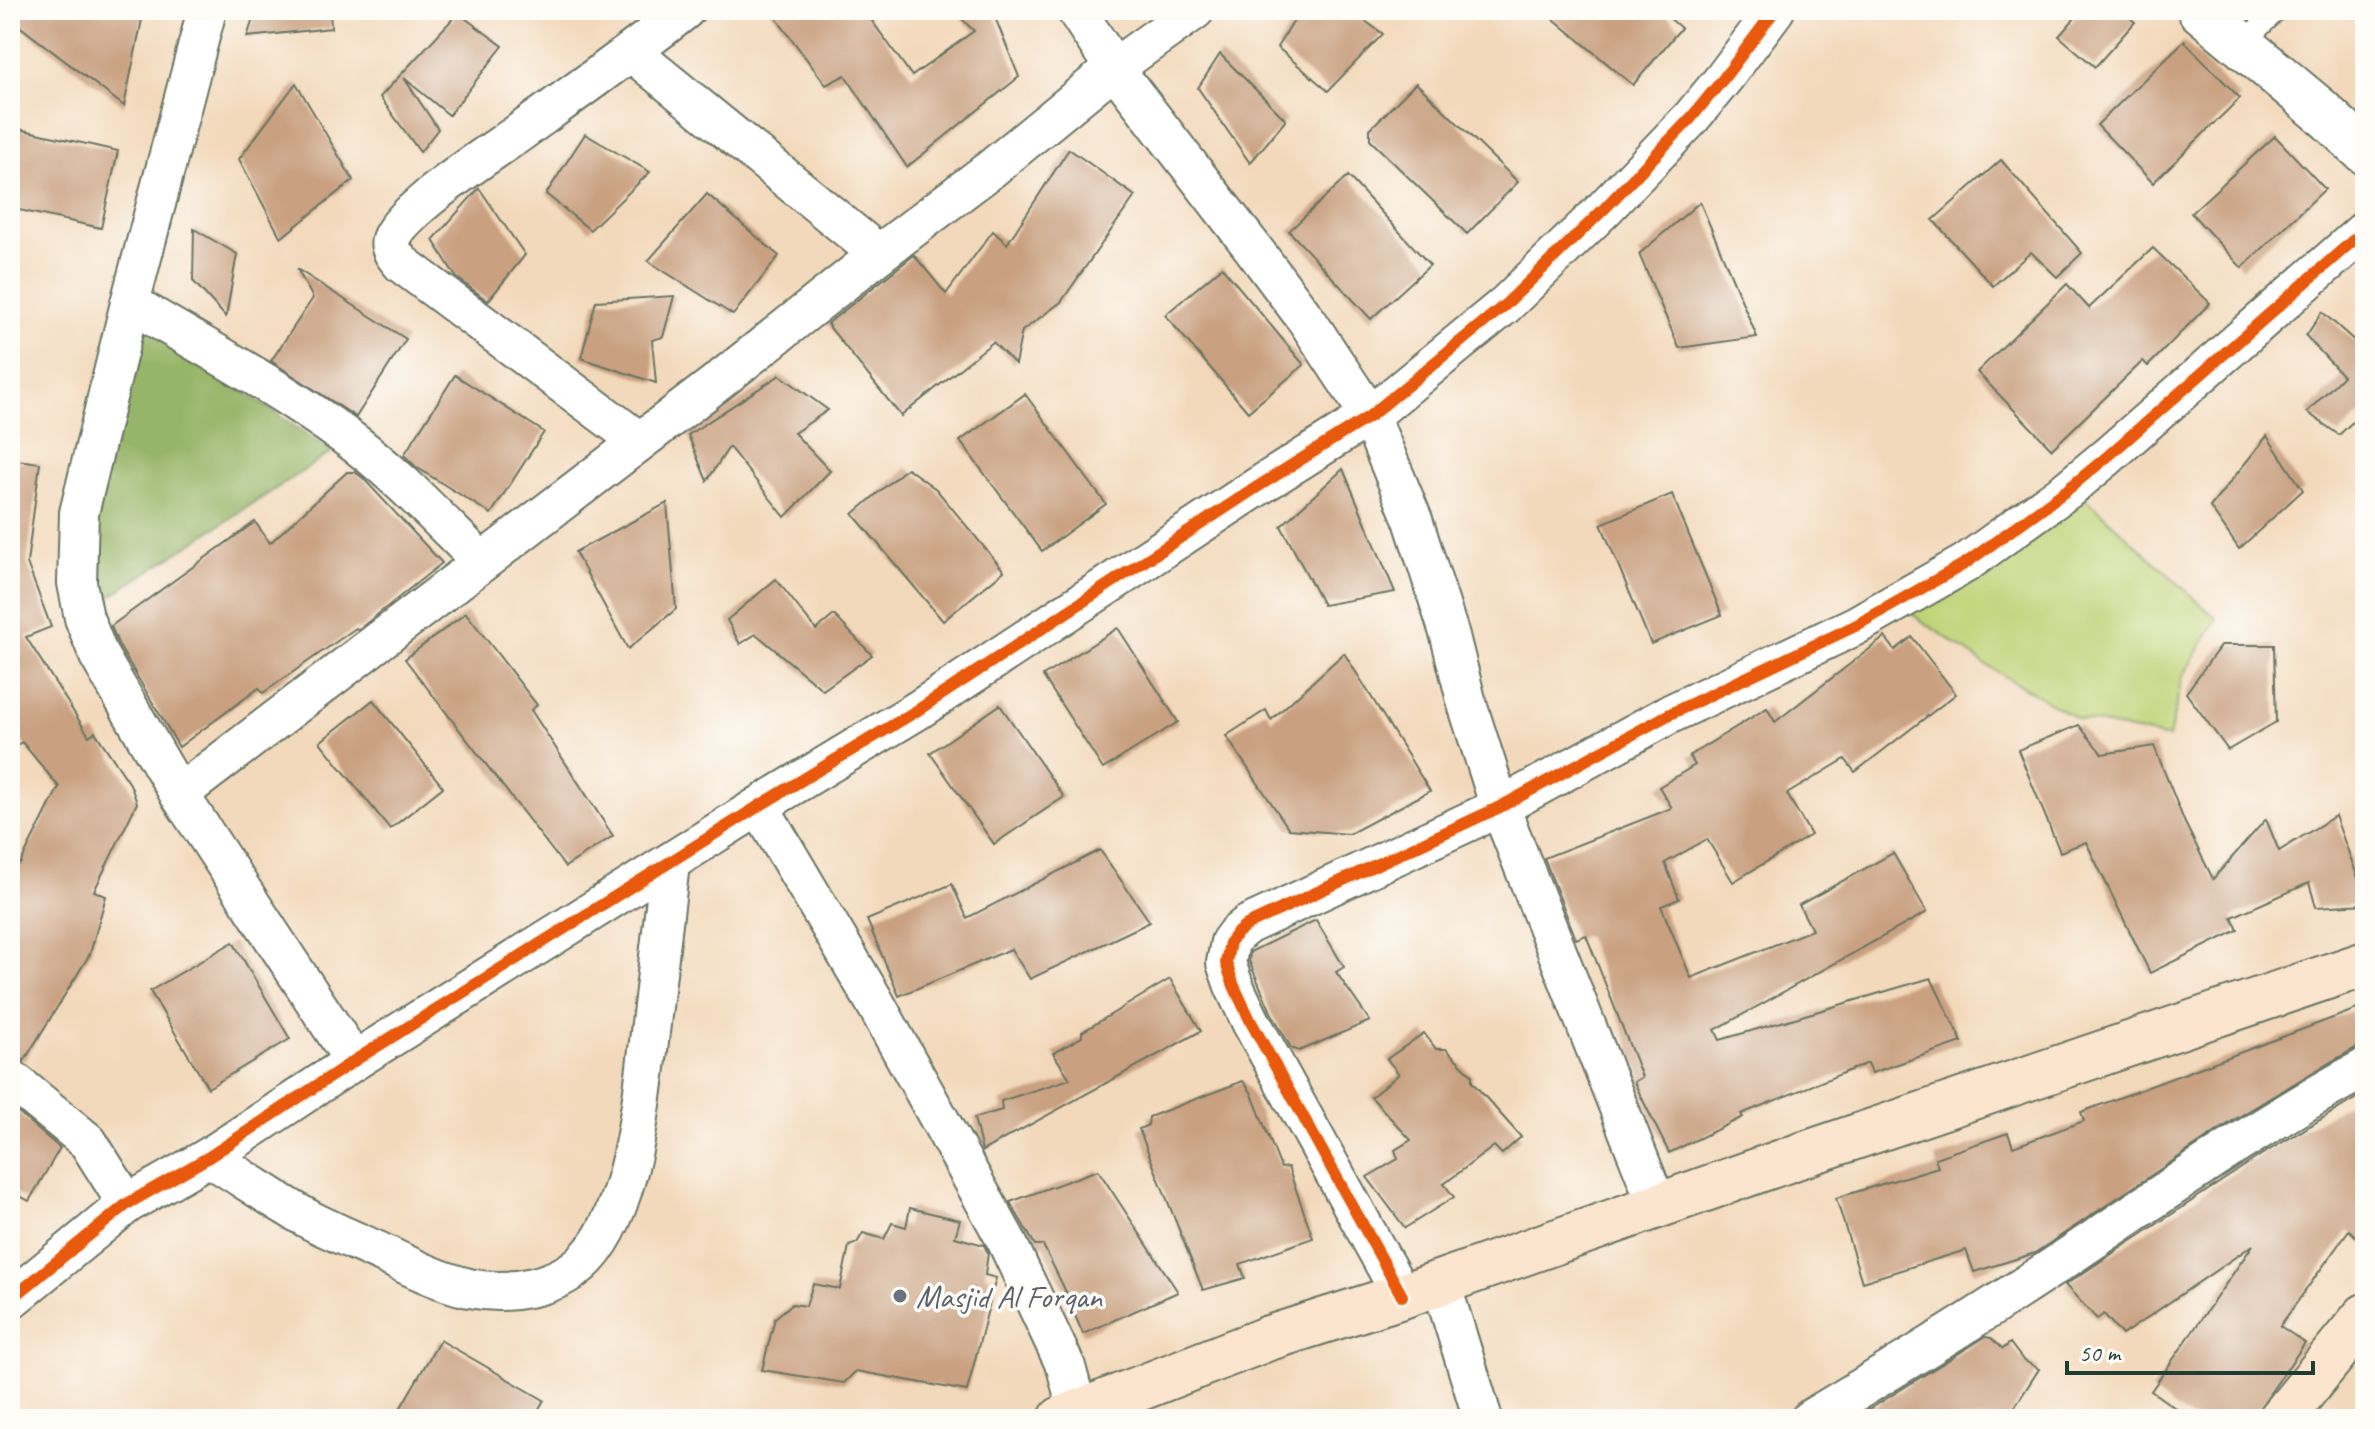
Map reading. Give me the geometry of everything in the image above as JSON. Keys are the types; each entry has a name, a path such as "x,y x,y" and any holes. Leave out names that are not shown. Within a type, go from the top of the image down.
{"main road":[{"path":"1073,1417 1269,1338 1422,1290 1812,1151 2365,964"},
{"path":"2281,1419 2365,1316"}],"street":[{"path":"207,10 79,513 77,583 84,618 99,656 179,794 354,1061"},
{"path":"639,441 402,264 393,253 390,241 414,212 450,181 685,10"},
{"path":"1076,10 1114,68 1271,272 1370,416 1413,520 1500,807 1658,1207"},
{"path":"179,794 719,381 991,169 1114,68 1195,10"},
{"path":"10,1300 127,1204 209,1157 354,1061 930,702 1370,416 1505,305 1604,209 1691,118 1775,10"},
{"path":"2200,10 2365,152"},
{"path":"631,52 879,254"},
{"path":"1483,1419 1422,1290 1251,1022 1226,963 1230,942 1247,925 1500,807 1668,715 1855,626 1966,563 2098,465 2365,230"},
{"path":"130,303 290,398 347,437 399,480 481,561"},
{"path":"759,806 873,999 1006,1240 1066,1367 1073,1417"},
{"path":"209,1157 311,1220 427,1275 470,1288 505,1290 556,1281 574,1271 606,1233 619,1205 627,1173 644,1090 670,864"},
{"path":"1810,1419 2009,1296 2260,1128 2365,1068"},
{"path":"10,1078 88,1142 127,1204"}],"lane":[{"path":"2242,44 2277,10"}],"green space":[{"path":"131,314 332,452 106,599 89,517"},
{"path":"2083,496 2217,619 2182,678 2169,738 2078,719 1986,665 1903,608"}],"building":[{"path":"10,10 144,10 124,106 10,19"},
{"path":"256,10 330,10 331,28 247,37"},
{"path":"770,10 864,10 912,76 974,31 953,10 992,10 1019,77 907,167 845,75 826,85"},
{"path":"1301,10 1350,10 1383,34 1328,91 1277,47"},
{"path":"1543,10 1660,10 1681,28 1633,85"},
{"path":"2082,10 2121,10 2135,22 2095,67 2059,36"},
{"path":"458,13 503,46 449,115 404,78 438,129 420,152 380,97"},
{"path":"2184,41 2240,98 2153,183 2097,125"},
{"path":"1220,54 1286,120 1250,163 1198,88"},
{"path":"296,83 353,180 281,238 239,159"},
{"path":"1416,83 1518,182 1467,234 1370,140 1370,129"},
{"path":"10,127 118,151 101,228 10,208"},
{"path":"585,134 650,172 590,230 546,194"},
{"path":"2275,136 2325,189 2242,268 2191,213"},
{"path":"1069,149 1135,196 1061,302 1022,331 1015,364 993,342 901,416 827,324 914,255 946,294 993,231 1007,244"},
{"path":"2001,160 2082,253 2057,277 2031,252 1993,286 1933,220"},
{"path":"1348,176 1430,265 1371,319 1289,231"},
{"path":"479,188 525,255 488,301 456,277 433,240"},
{"path":"707,194 779,256 733,315 648,261"},
{"path":"1700,202 1757,337 1679,348 1639,254"},
{"path":"194,229 237,254 226,317 193,281"},
{"path":"2153,248 2210,303 2148,366 2143,361 2052,449 1977,372 2067,284 2089,308"},
{"path":"1222,267 1304,365 1248,412 1165,315"},
{"path":"297,269 406,339 356,417 271,361 313,298"},
{"path":"674,296 663,337 652,340 656,383 581,358 596,301"},
{"path":"2322,312 2365,350 2365,410 2339,435 2307,412 2343,376 2306,336"},
{"path":"455,375 544,432 491,514 416,467 404,455"},
{"path":"780,375 828,410 794,433 830,471 785,517 729,447 707,481 688,435"},
{"path":"1025,394 1106,504 1042,551 960,441"},
{"path":"2267,436 2303,490 2239,549 2210,507"},
{"path":"10,459 40,463 27,563 51,627 26,637 89,736 95,732 130,784 137,803 94,891 106,896 90,954 24,1061 10,1057 10,858 20,864 59,787 22,742 10,749"},
{"path":"907,468 936,489 1004,571 943,621 853,514"},
{"path":"1343,469 1395,592 1323,605 1281,526"},
{"path":"347,472 355,472 363,478 442,563 358,630 356,628 263,693 259,688 179,747 119,646 111,626 255,522 270,543"},
{"path":"1672,494 1722,615 1651,644 1601,524"},
{"path":"667,503 676,609 628,649 575,552"},
{"path":"776,579 816,630 834,615 872,655 823,690 756,634 740,644 727,620"},
{"path":"466,613 537,705 531,710 613,836 565,867 405,659"},
{"path":"1118,628 1178,722 1103,769 1043,676"},
{"path":"1885,637 1895,650 1912,637 1956,694 1855,772 1845,759 1787,794 1811,835 1733,882 1707,839 1665,863 1679,899 1661,906 1691,978 1812,930 1799,905 1893,853 1927,912 1715,1030 1720,1040 1931,978 1962,1042 1872,1073 1868,1063 1741,1114 1743,1117 1669,1153 1634,1082 1642,1077 1586,935 1576,939 1544,858 1672,808 1659,787 1695,765 1689,756 1767,708 1775,722"},
{"path":"2221,645 2274,645 2276,722 2228,750 2186,693"},
{"path":"1344,653 1430,791 1349,834 1289,829 1226,736 1266,710 1271,720"},
{"path":"373,700 443,787 390,829 320,742"},
{"path":"1000,705 1064,797 994,844 930,753"},
{"path":"2079,725 2102,754 2154,746 2185,823 2213,879 2266,819 2279,851 2335,816 2365,904 2316,907 2309,883 2232,917 2238,930 2150,973 2086,842 2060,852 2018,750"},
{"path":"1100,850 1150,922 1030,979 1011,949 899,996 867,920 952,884 967,918"},
{"path":"1316,920 1344,967 1336,972 1370,1021 1299,1051 1291,1048 1271,1012 1249,961 1250,952"},
{"path":"233,942 290,1039 208,1088 150,991"},
{"path":"1170,979 1201,1031 982,1151 974,1118 1002,1110 1001,1101 1070,1079 1053,1053"},
{"path":"2365,1006 2365,1046 2354,1049 2237,1118 2035,1253 1974,1272 1966,1250 1862,1282 1836,1198 1938,1167 1935,1158 2008,1133 2013,1147 2084,1121 2081,1112"},
{"path":"1424,1033 1436,1049 1446,1049 1472,1075 1472,1082 1521,1137 1502,1154 1494,1146 1444,1184 1454,1197 1405,1228 1367,1177 1398,1159 1395,1150 1411,1140 1371,1097 1399,1074 1387,1059"},
{"path":"1243,1081 1251,1092 1281,1168 1288,1167 1313,1238 1240,1264 1245,1278 1203,1290 1139,1129 1148,1125 1149,1117"},
{"path":"2365,1093 2365,1245 2349,1230 2280,1326 2305,1343 2252,1419 2191,1419 2151,1391 2253,1245 2122,1335 2104,1314 2097,1319 2065,1285 2261,1155"},
{"path":"10,1106 60,1148 29,1201 10,1191"},
{"path":"1098,1170 1178,1292 1083,1334 1043,1245 1035,1245 1010,1202"},
{"name":"Masjid Al Forqan","path":"910,1208 960,1220 955,1237 984,1245 988,1253 985,1275 996,1278 967,1391 856,1371 844,1383 762,1370 775,1318 792,1304 806,1306 813,1284 840,1289 849,1246 857,1243 863,1233 884,1239 892,1223 906,1227"},
{"path":"1985,1337 1991,1338 2003,1349 2010,1343 2023,1360 2039,1369 2007,1419 1854,1419"},
{"path":"440,1340 544,1400 533,1419 394,1419"}],"cycle path":[{"path":"10,1300 127,1204 209,1157 354,1061 759,806 918,710 1370,416 1505,305 1604,209 1691,118 1775,10"},
{"path":"1402,1296 1234,986 1226,963 1230,942 1236,934 1247,925 1500,807 1668,715 1855,626 1966,563 2067,490 2108,456 2365,230"}],"place":[{"name":"Masjid Al Forqan","path":"900,1296"}]}
